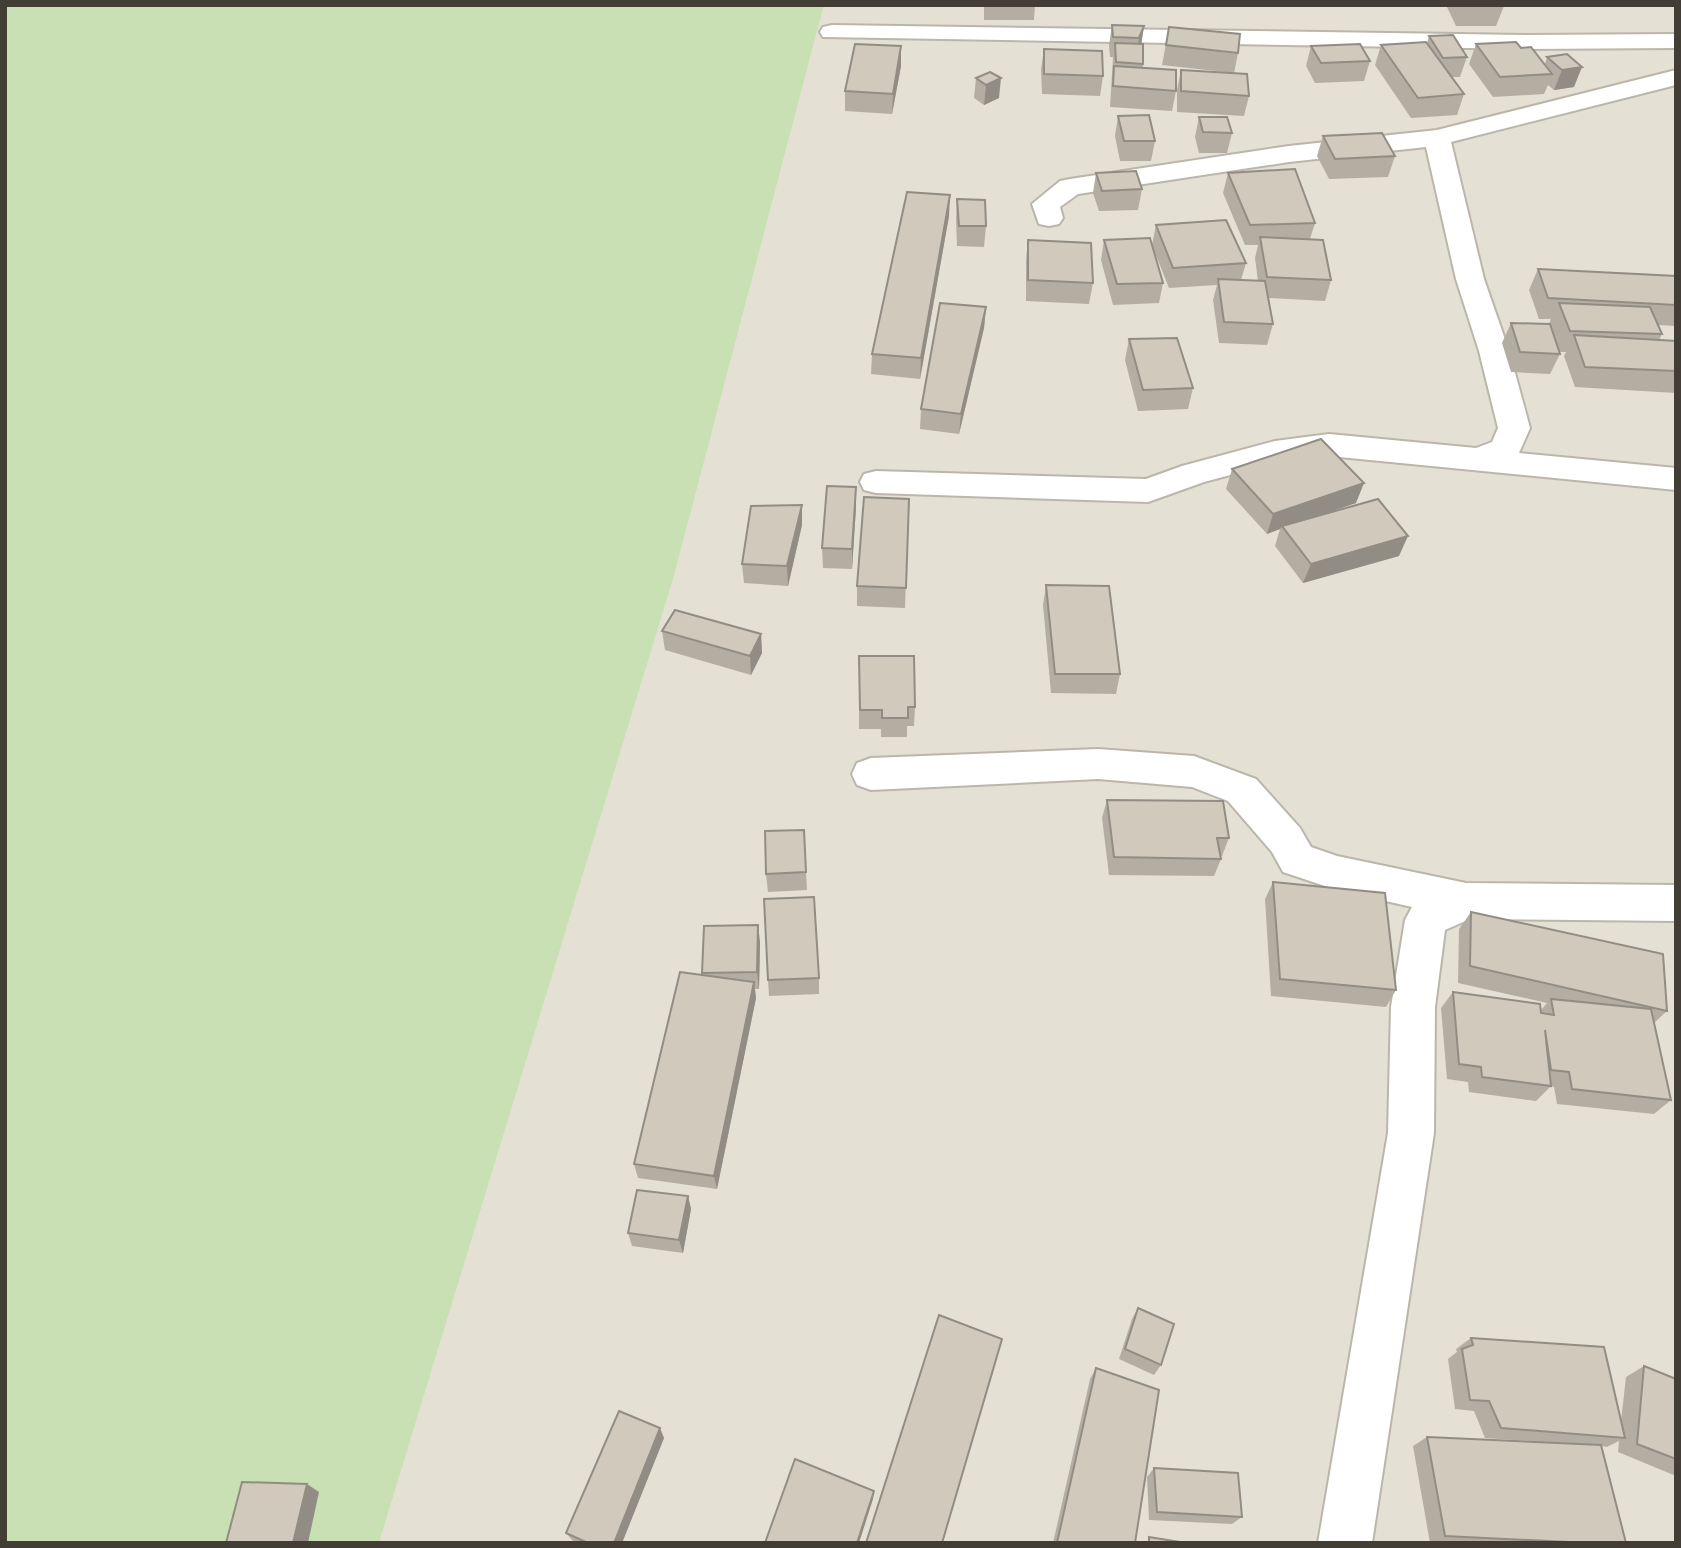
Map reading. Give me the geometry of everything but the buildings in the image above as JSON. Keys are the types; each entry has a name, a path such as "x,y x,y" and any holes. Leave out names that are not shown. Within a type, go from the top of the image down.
{"street":[{"path":"832,32 1526,42 1676,41"},
{"path":"1049,218 1046,204 1070,187 1289,154 1437,138 1676,77"},
{"path":"1437,138 1470,279 1494,351 1514,428 1505,449 1480,459"},
{"path":"876,482 1149,491 1194,474 1276,452 1329,445 1676,479"},
{"path":"871,774 1098,764 1194,772 1242,790 1286,840 1297,860 1337,873 1466,901 1676,904"},
{"path":"1345,1543 1384,1287 1411,1133 1413,1007 1426,920 1466,901"}],"shaded area":[{"path":"824,5 1676,5 1676,1543 379,1543 674,576"}],"green space":[{"path":"5,5 824,5 674,576 379,1543 5,1543"}]}
